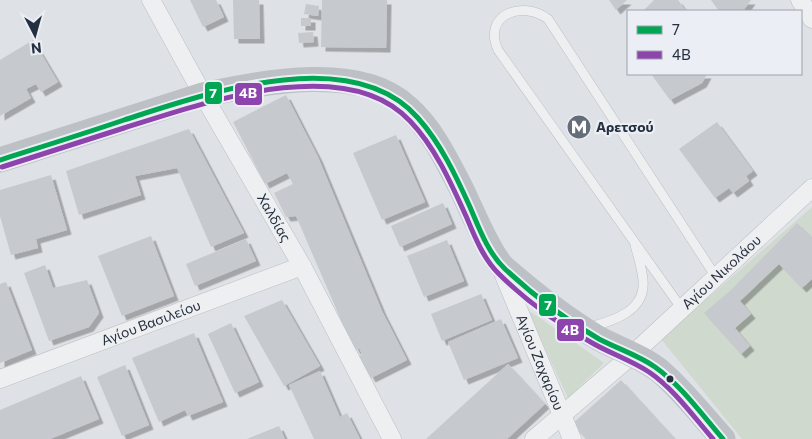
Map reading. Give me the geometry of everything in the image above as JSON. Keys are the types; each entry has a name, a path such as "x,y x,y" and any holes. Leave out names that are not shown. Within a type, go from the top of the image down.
{"main road":[{"name":"Αγίου Ζαχαρίου","path":"0,160 203,95 258,86 324,81 362,84 386,92 406,106 436,141 499,263"},
{"path":"499,263 533,293 583,328 660,372 682,393 723,439"}],"street":[{"name":"Χαλδίας","path":"151,0 203,95 302,266 392,439"},
{"path":"800,0 812,19"},
{"name":"Αγίου Νικολάου","path":"534,439 632,355 812,188"},
{"name":"Αγίου Ζαχαρίου","path":"499,263 572,439"},
{"name":"Αγίου Βασιλείου","path":"0,379 302,266"}],"lane":[{"path":"682,309 498,50 494,35 495,25 501,15 509,9 521,5 532,7 548,19 716,278"},
{"path":"583,328 622,317 633,308 641,293 644,281 634,240"}],"shaded area":[{"path":"812,207 812,439 742,439 661,339"},
{"path":"531,312 604,363 568,398 529,314"}],"building":[{"path":"190,0 216,0 224,17 203,27"},
{"path":"233,0 259,0 260,39 234,39"},
{"path":"322,0 387,0 386,48 321,47"},
{"path":"609,0 627,0 616,10"},
{"path":"654,0 678,0 685,10 644,10"},
{"path":"711,0 751,0 744,10 718,10"},
{"path":"306,4 319,6 318,16 304,14"},
{"path":"301,18 311,18 311,26 301,26"},
{"path":"313,32 314,42 299,43 298,33"},
{"path":"33,40 58,82 41,92 36,84 26,89 31,98 0,116 0,60"},
{"path":"652,75 706,75 702,83 670,100"},
{"path":"286,95 318,157 382,311 407,360 371,378 359,356 362,354 359,348 356,350 344,327 296,216 286,217 274,193 293,184 287,173 265,184 233,122"},
{"path":"717,122 753,171 746,176 749,181 733,193 729,188 715,198 679,149"},
{"path":"189,129 244,233 211,247 177,168 135,176 141,195 79,215 66,171"},
{"path":"396,135 425,202 382,220 353,153"},
{"path":"51,175 67,230 36,239 38,248 11,255 0,216 0,190"},
{"path":"443,203 452,224 400,247 391,226"},
{"path":"797,223 812,238 812,279 802,288 779,264 740,301 751,314 735,328 750,346 741,354 704,313 731,290"},
{"path":"151,236 174,296 122,316 98,256"},
{"path":"246,239 256,261 195,286 186,264"},
{"path":"447,240 464,281 424,297 407,256"},
{"path":"45,265 53,288 87,280 99,313 89,327 49,341 24,273"},
{"path":"6,282 32,350 0,363 0,284"},
{"path":"481,294 492,320 442,341 431,314"},
{"path":"282,300 320,366 284,386 244,316"},
{"path":"501,319 518,358 464,380 448,342"},
{"path":"231,323 259,382 235,393 208,334"},
{"path":"194,333 223,402 188,416 185,410 159,422 132,358"},
{"path":"508,364 545,404 507,439 426,439"},
{"path":"125,365 149,425 122,436 97,377"},
{"path":"320,371 340,417 347,413 360,439 314,439 289,385"},
{"path":"81,376 99,419 50,439 0,439 0,410"},
{"path":"621,380 675,439 586,439 572,424"},
{"path":"279,426 285,439 247,439"}],"transit line":[{"name":"7","path":"0,160 195,98 235,88 276,81 317,78 355,83 389,95 418,118 441,149 489,248 499,263 538,298 574,324 599,339 655,367 683,392 723,439"},
{"name":"4Β","path":"2,167 192,107 272,89 311,86 349,89 382,100 410,121 427,142 448,178 479,246 498,273 543,312 568,329 649,372 667,386 713,439"}],"place":[{"name":"Αρετσού","path":"579,127"}]}
